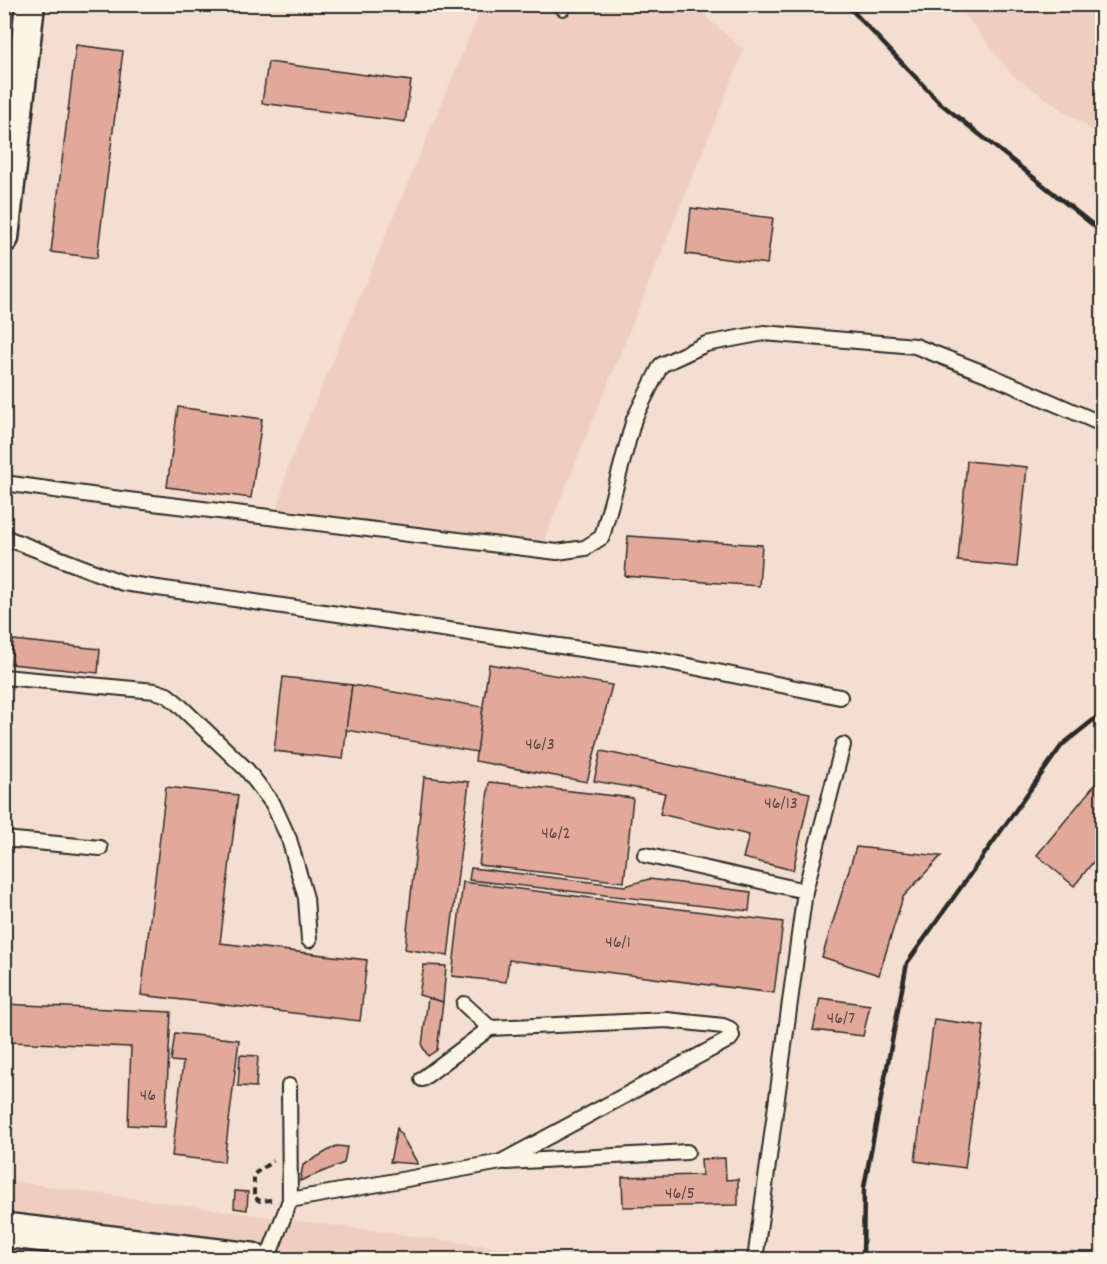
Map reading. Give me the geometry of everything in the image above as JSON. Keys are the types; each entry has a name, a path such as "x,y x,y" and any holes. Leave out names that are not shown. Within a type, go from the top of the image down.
{"street":[{"path":"4,238 30,4"},
{"path":"4,1230 252,1260"}],"lane":[{"path":"4,483 557,552 585,548 602,537 634,419 661,365 705,344 764,333 915,346 1102,424"},
{"path":"4,537 123,583 664,661 840,697"},
{"path":"4,677 155,690 167,695 177,703 247,770 273,804 289,839 306,898 309,940"},
{"path":"755,1260 805,891 843,745"},
{"path":"4,839 100,848"},
{"path":"645,855 805,891"},
{"path":"464,1004 490,1028"},
{"path":"422,1079 490,1028 667,1020 723,1026 730,1029 732,1036 730,1040 501,1162"},
{"path":"267,1260 290,1200 289,1086"},
{"path":"290,1200 501,1162 687,1152"}],"path":[{"path":"290,1150 254,1174 254,1197 260,1201 290,1200"}],"shaded area":[{"path":"483,5 692,5 744,50 542,545 276,514 288,467"},
{"path":"958,5 1102,5 1102,137 1012,75"},
{"path":"4,1180 204,1208 583,1259 5,1259"}],"building":[{"path":"76,45 123,51 97,258 51,252"},
{"path":"268,62 411,81 405,122 262,103"},
{"path":"691,208 773,218 767,264 686,254"},
{"path":"178,407 262,419 251,498 167,487"},
{"path":"967,461 1027,467 1017,567 958,561"},
{"path":"628,536 762,545 759,586 625,576"},
{"path":"13,640 100,649 98,673 11,664"},
{"path":"489,664 612,685 587,782 475,761"},
{"path":"283,677 352,685 343,759 274,751"},
{"path":"352,685 483,707 477,752 346,730"},
{"path":"601,751 810,793 793,870 743,858 749,835 660,814 665,793 594,781"},
{"path":"1102,776 1102,851 1074,886 1037,855"},
{"path":"424,777 469,782 448,956 405,949"},
{"path":"489,782 633,798 624,882 479,865"},
{"path":"166,787 238,795 220,943 367,960 360,1021 141,995"},
{"path":"856,847 941,856 903,897 879,975 822,957"},
{"path":"471,868 625,886 649,879 751,892 749,911 469,880"},
{"path":"463,882 783,922 774,993 509,960 506,982 452,976"},
{"path":"424,965 446,966 443,1002 419,995"},
{"path":"428,998 443,1002 437,1050 428,1056 422,1046"},
{"path":"820,998 870,1005 863,1036 813,1030"},
{"path":"4,1004 171,1012 165,1127 128,1125 131,1047 10,1042 9,1063 4,1063"},
{"path":"934,1019 984,1026 965,1168 915,1161"},
{"path":"175,1033 239,1040 224,1162 172,1156 183,1062 171,1061"},
{"path":"240,1055 258,1056 256,1087 238,1086"},
{"path":"397,1128 418,1164 390,1162"},
{"path":"336,1146 347,1147 344,1163 300,1181 303,1165"},
{"path":"725,1158 726,1180 738,1179 738,1205 623,1207 622,1177 702,1175 701,1159"},
{"path":"235,1191 248,1192 247,1210 234,1208"}],"railway":[{"path":"846,4 940,103 1102,232"},
{"path":"863,1260 864,1187 907,963 1062,745 1102,713"}]}
